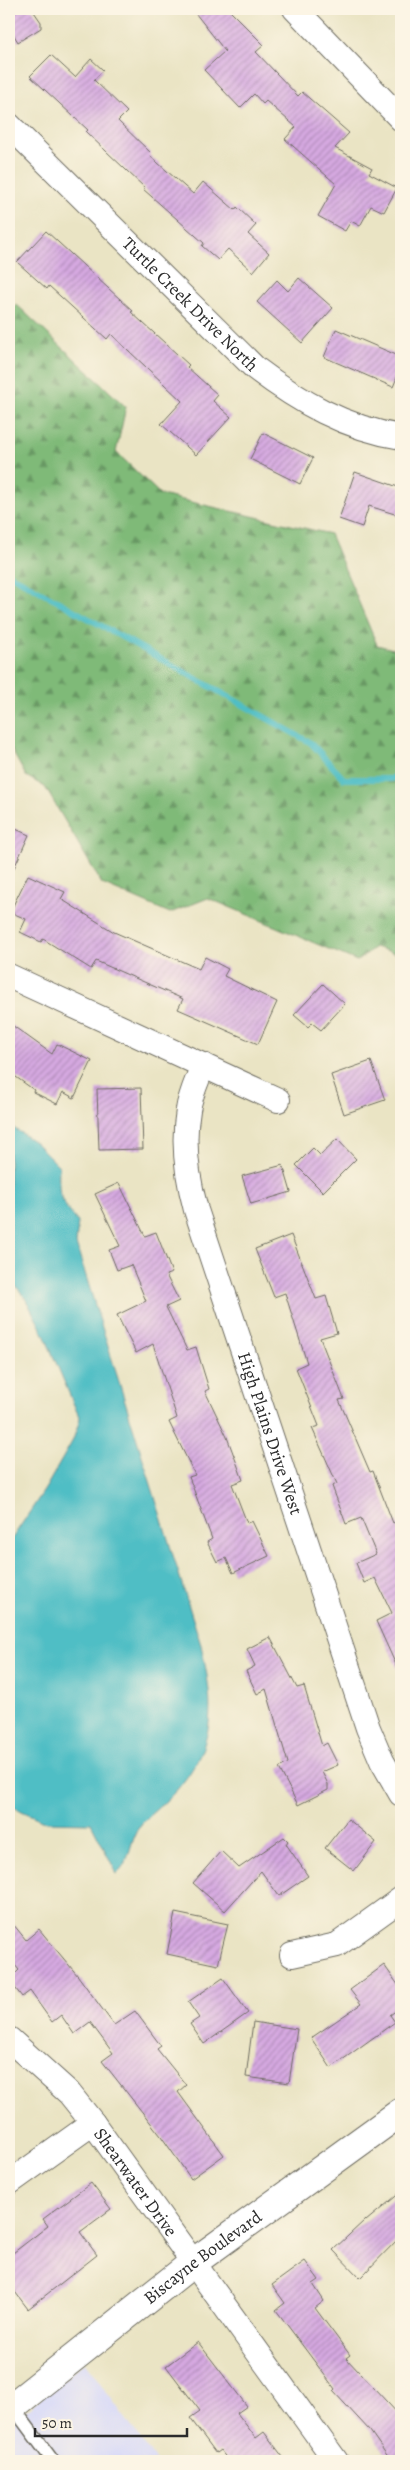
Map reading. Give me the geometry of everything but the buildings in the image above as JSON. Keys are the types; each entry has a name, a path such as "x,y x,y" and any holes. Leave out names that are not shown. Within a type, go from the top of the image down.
{"street":[{"path":"295,9 401,119"},
{"name":"Turtle Creek Drive North","path":"9,125 256,368 290,394 328,415 367,431 401,438"},
{"path":"9,976 278,1100"},
{"name":"High Plains Drive West","path":"203,1065 188,1108 185,1138 187,1175 196,1210 368,1728 382,1761 401,1794"},
{"path":"292,1954 337,1945 401,1899"},
{"name":"Shearwater Drive","path":"9,2039 69,2093 93,2123 336,2461"},
{"name":"Biscayne Boulevard","path":"10,2407 194,2262 401,2112"},
{"path":"9,2183 93,2123"}],"lane":[{"path":"10,2407 53,2461"}],"shaded area":[{"path":"85,2362 156,2461 9,2461 9,2424"}],"green space":[{"path":"17,305 126,407 116,452 161,495 330,534 377,645 401,651 401,955 375,947 357,961 208,898 170,913 102,884 45,787 26,776 9,745 9,309"}],"water":[{"path":"9,1125 36,1143 59,1166 61,1197 78,1222 76,1244 201,1645 208,1686 209,1723 206,1740 199,1757 175,1792 142,1823 135,1835 125,1863 117,1874 91,1823 46,1822 11,1806 9,1802 9,1543 45,1489 73,1440 80,1419 43,1332 24,1296 9,1278"}],"waterway":[{"path":"9,574 311,743 344,779 392,779 401,769"}]}
